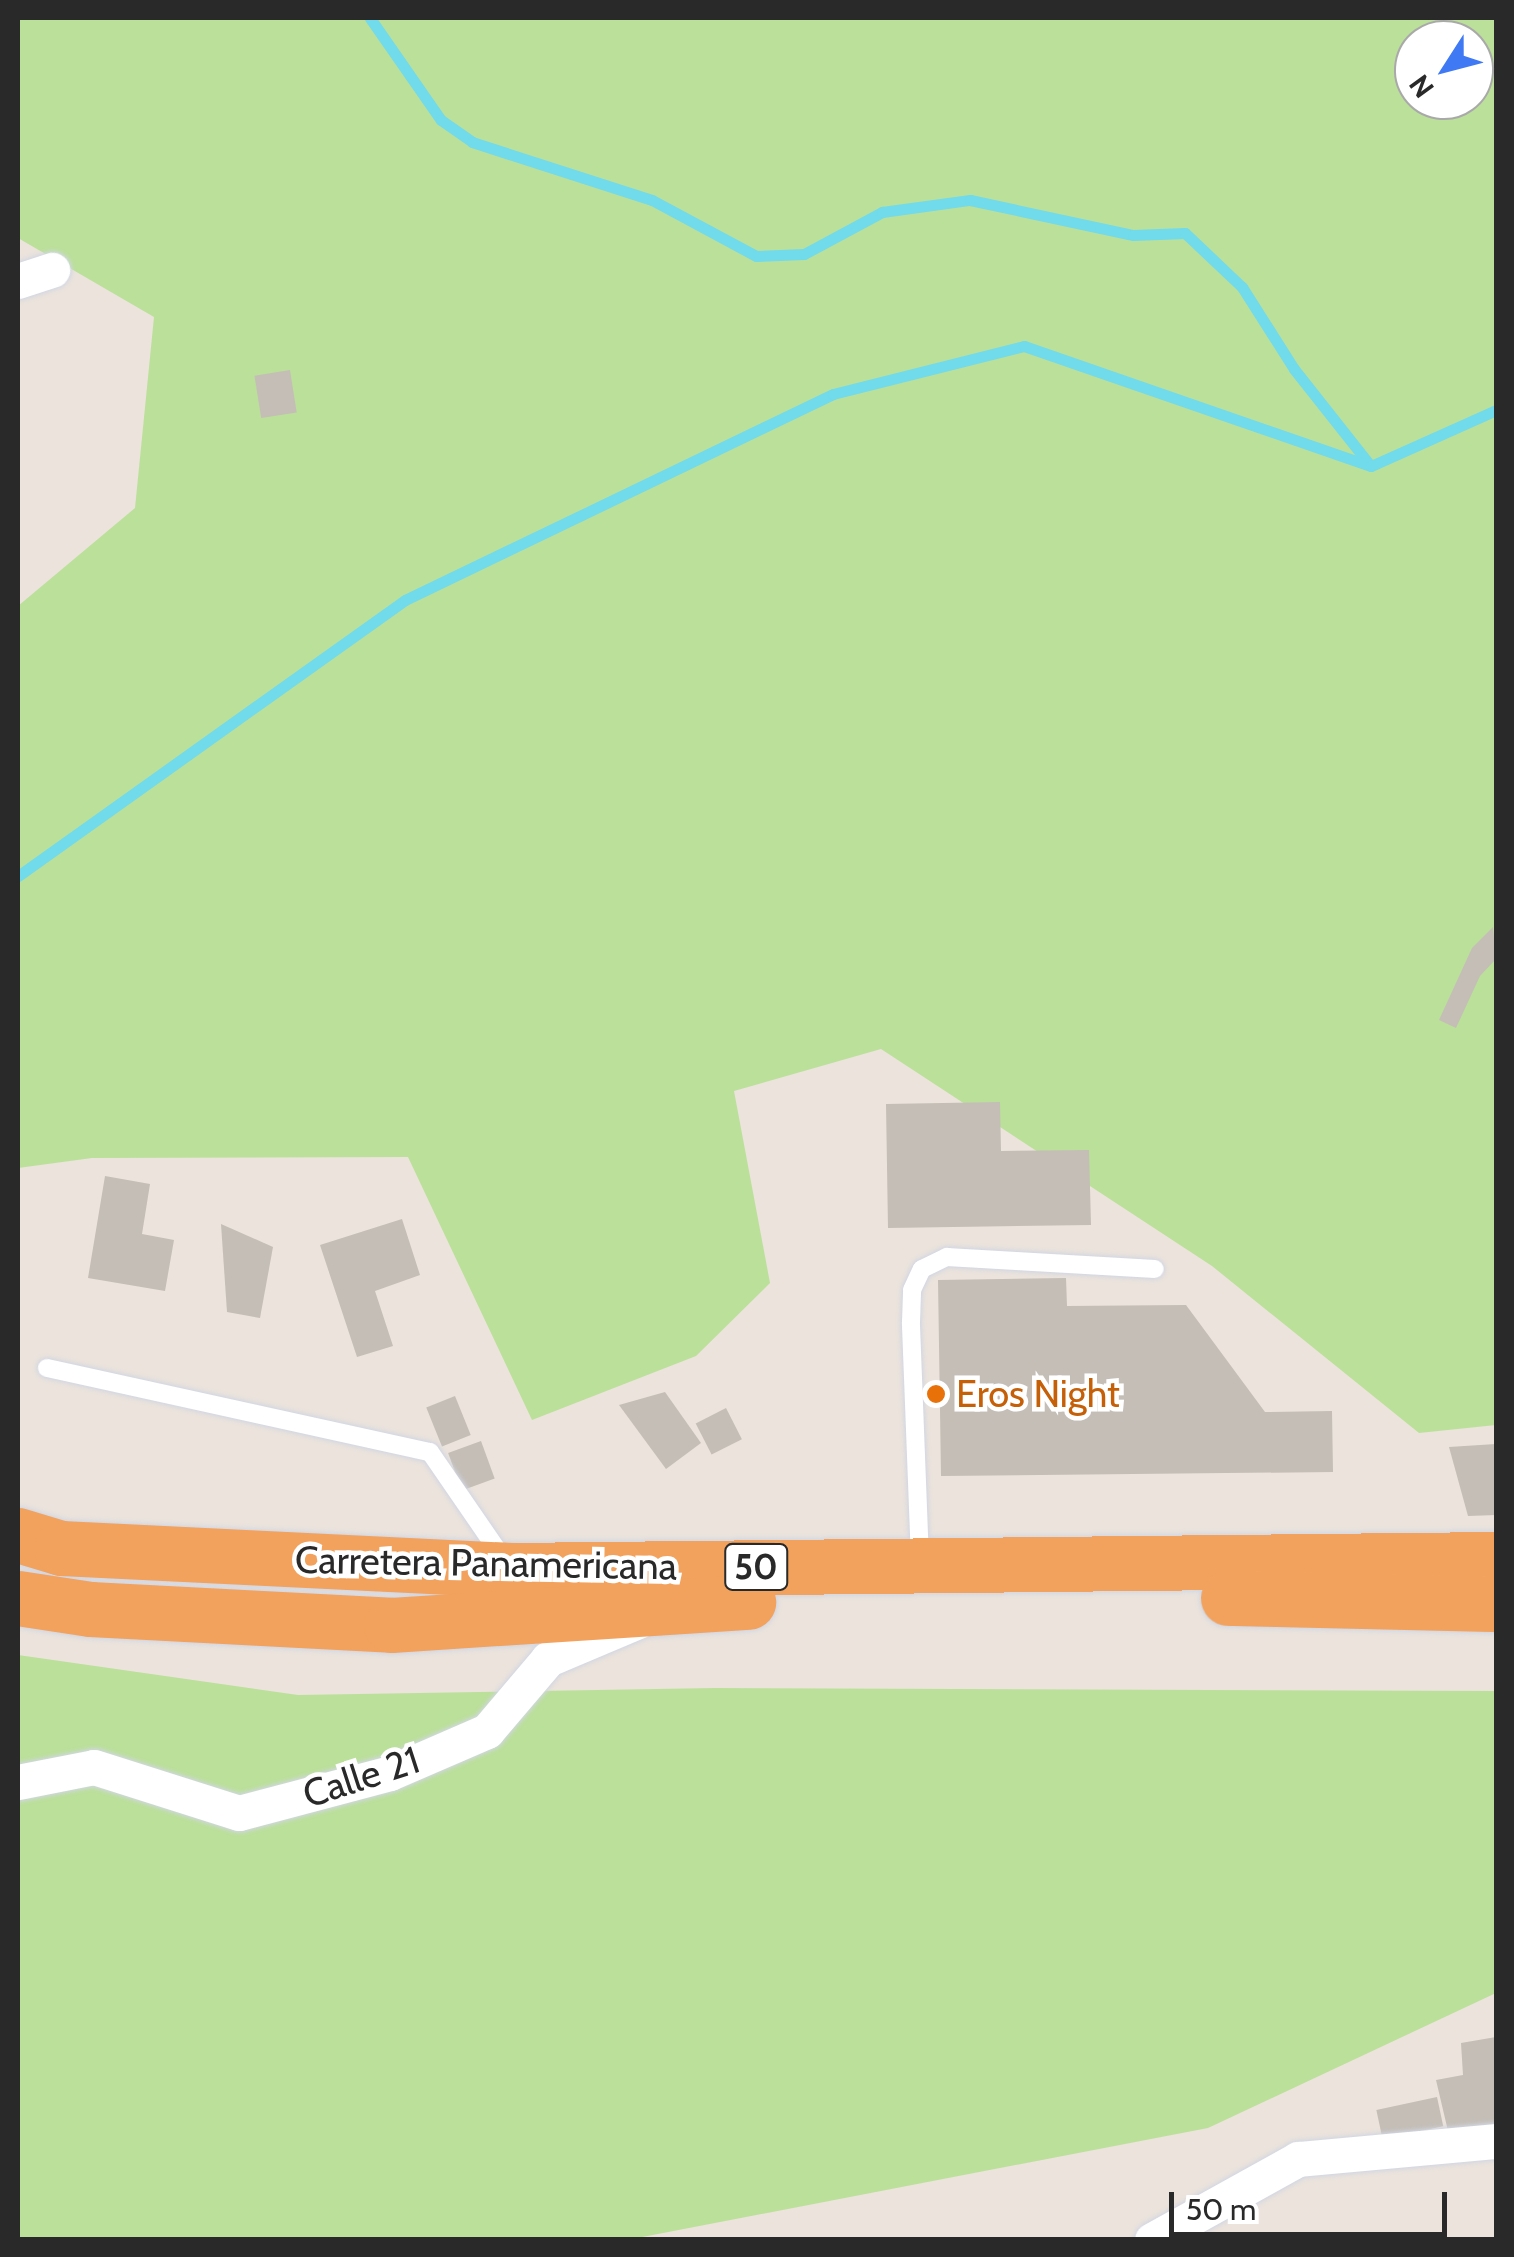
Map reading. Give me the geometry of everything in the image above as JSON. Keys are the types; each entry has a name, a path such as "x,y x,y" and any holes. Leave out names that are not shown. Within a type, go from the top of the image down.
{"highway":[{"name":"Carretera Panamericana","path":"18,1535 61,1548 511,1570 1496,1559"},
{"name":"Carretera Panamericana","path":"18,1598 90,1609 391,1625 902,1591 1496,1604"}],"street":[{"path":"18,281 52,270"},
{"name":"Calle 21","path":"18,1782 94,1767 239,1813 352,1783 488,1731 548,1659 665,1607"},
{"path":"1152,2240 1298,2159 1496,2142"}],"lane":[{"path":"920,1565 911,1322 912,1290 922,1270 947,1257 1155,1269"},
{"path":"47,1368 430,1452 511,1570"}],"green space":[{"path":"18,18 1496,18 1496,1425 1419,1433 1212,1266 881,1049 734,1091 770,1283 696,1356 532,1420 408,1157 92,1158 18,1168 18,606 135,508 154,317 18,238"},
{"path":"18,1655 298,1695 716,1688 1496,1691 1496,1993 1208,2128 632,2239 18,2240"}],"building":[{"path":"290,370 297,412 261,418 254,376"},
{"path":"1493,927 1496,959 1480,976 1456,1028 1439,1020 1472,948"},
{"path":"1000,1102 1001,1151 1089,1150 1091,1225 888,1228 886,1104"},
{"path":"105,1176 150,1184 142,1234 174,1240 165,1291 88,1278"},
{"path":"402,1219 420,1275 375,1291 393,1346 357,1357 320,1245"},
{"path":"221,1224 273,1247 260,1318 227,1312"},
{"path":"1066,1278 1067,1306 1186,1305 1265,1412 1332,1411 1333,1472 941,1476 938,1280"},
{"path":"665,1392 701,1443 666,1469 619,1405"},
{"path":"455,1396 471,1435 442,1447 426,1408"},
{"path":"726,1408 742,1439 712,1455 696,1423"},
{"path":"481,1441 495,1479 462,1491 448,1453"},
{"path":"1496,1444 1496,1515 1468,1516 1449,1447"},
{"path":"1496,2037 1496,2126 1448,2131 1436,2080 1463,2075 1461,2043"},
{"path":"1437,2097 1443,2126 1383,2139 1376,2110"}],"waterway":[{"path":"370,18 441,120 472,142 652,200 756,256 804,254 882,212 970,200 1133,235 1185,233 1242,287 1294,369 1369,464"},
{"path":"18,876 405,600 833,394 1024,346 1371,466 1496,410"}],"place":[{"name":"Eros Night","path":"936,1394"}]}
